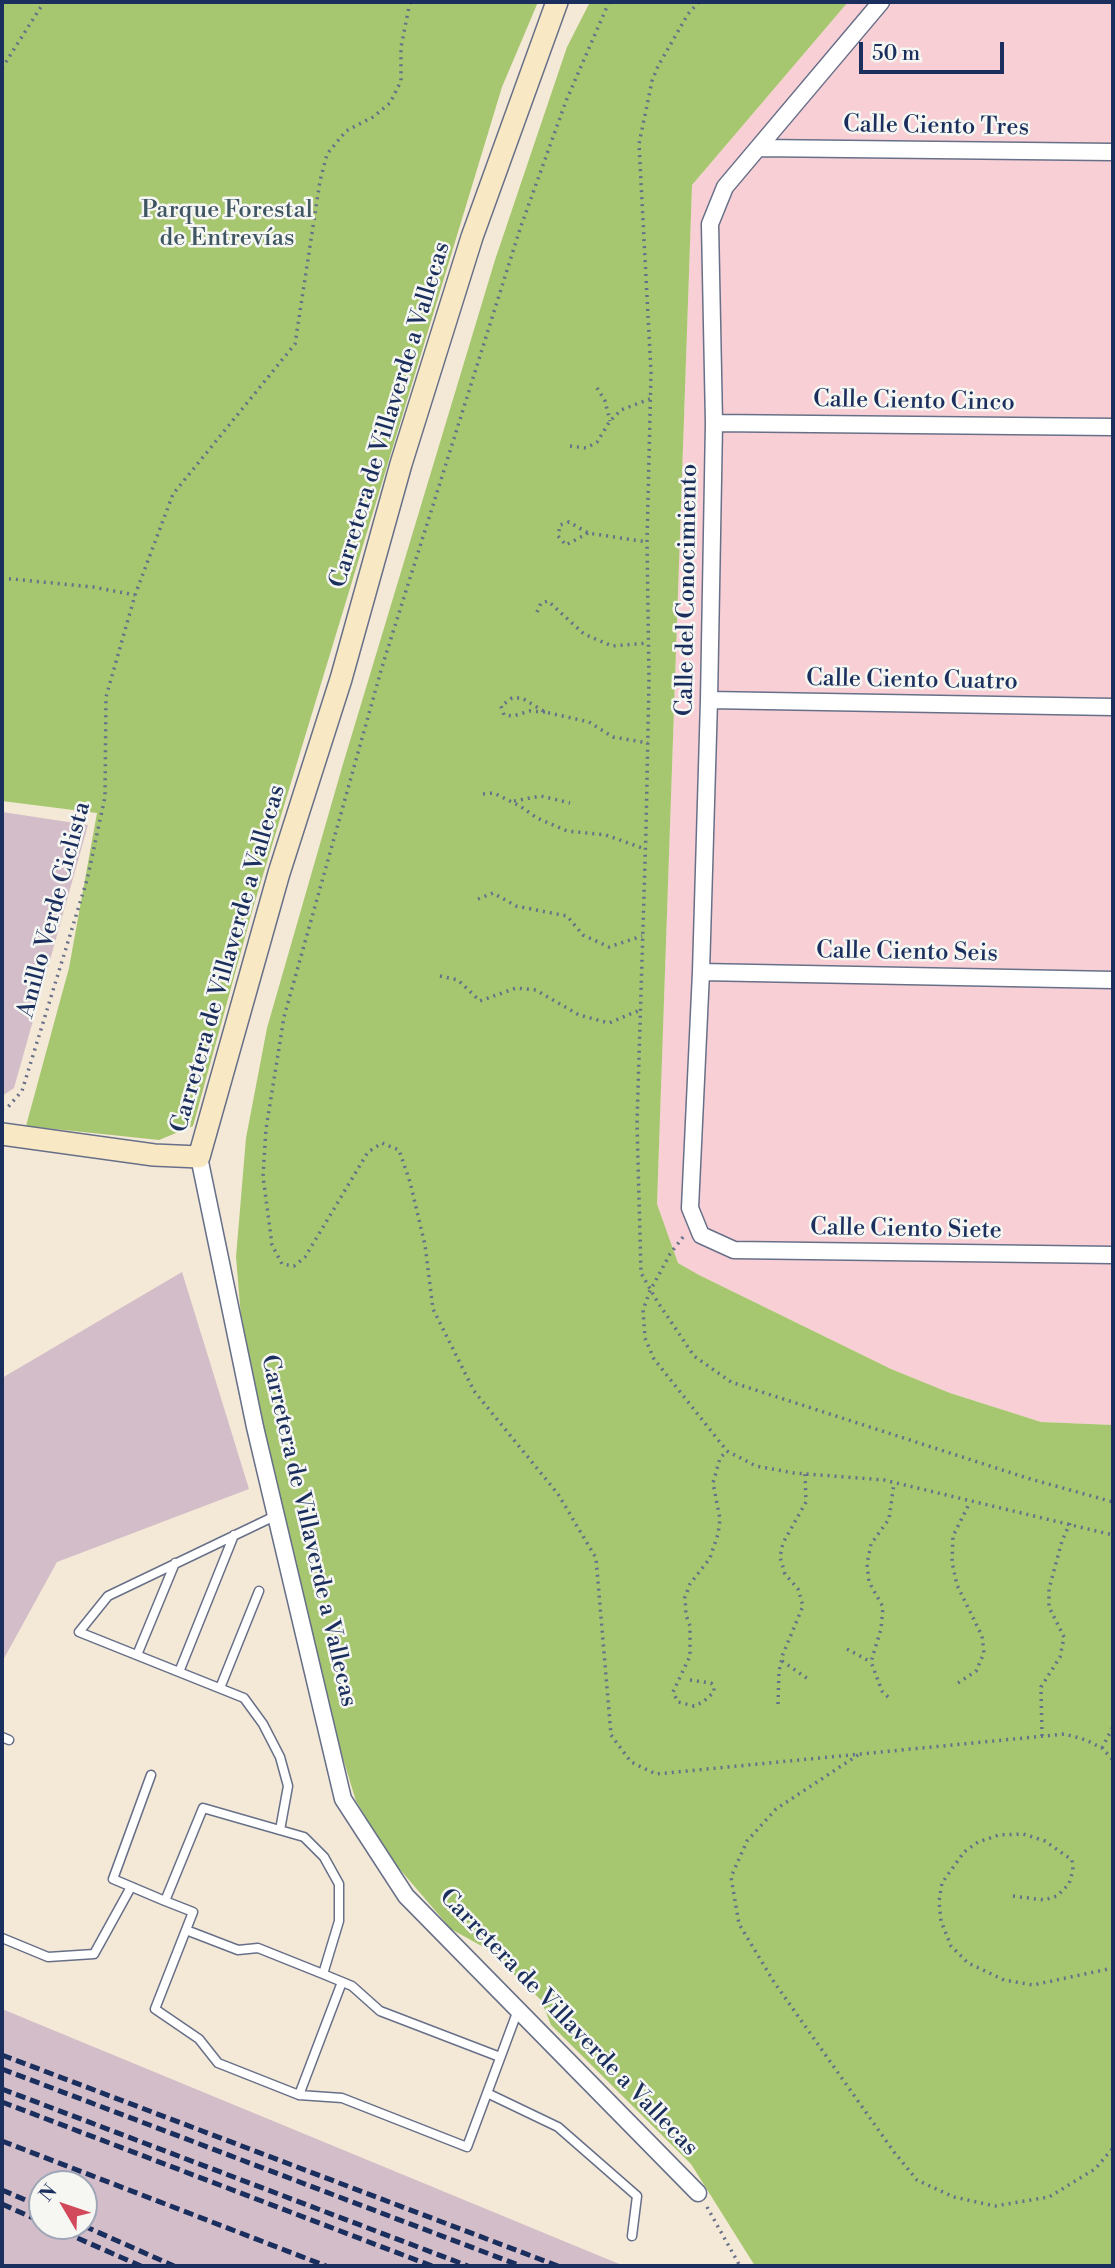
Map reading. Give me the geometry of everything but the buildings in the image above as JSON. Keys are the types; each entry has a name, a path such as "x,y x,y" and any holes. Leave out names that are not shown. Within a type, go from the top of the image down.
{"main road":[{"name":"Carretera de Villaverde a Vallecas","path":"199,1157 279,873 341,679 401,464 472,237 558,2"},
{"path":"2,1135 154,1155 199,1157"}],"street":[{"name":"Calle del Conocimiento","path":"699,1229 690,1208 701,972 709,700 714,423 710,224 725,187 881,2"},
{"name":"Calle Ciento Tres","path":"758,148 1113,152"},
{"name":"Calle Ciento Cinco","path":"714,423 1113,427"},
{"name":"Calle Ciento Cuatro","path":"709,700 1113,707"},
{"name":"Calle Ciento Seis","path":"701,972 1113,980"},
{"name":"Carretera de Villaverde a Vallecas","path":"199,1157 256,1427 343,1799 407,1896 698,2193"},
{"name":"Calle Ciento Siete","path":"699,1229 734,1250 1113,1255"}],"lane":[{"path":"277,1515 108,1596 79,1632 244,1698 263,1724 279,1757 288,1786 280,1830"},
{"path":"179,1672 234,1535"},
{"path":"137,1655 175,1563"},
{"path":"220,1689 259,1591"},
{"path":"151,1775 113,1879 193,1912 155,2009 199,2039 218,2063 299,2095 342,2098 467,2147 518,2010"},
{"path":"165,1901 202,1808 304,1837 324,1857 339,1884 339,1922 323,1974"},
{"path":"2,1938 48,1957 94,1954 131,1886"},
{"path":"186,1930 238,1950 258,1948 323,1974 352,1986 380,2011 500,2057"},
{"path":"299,2095 342,1982"},
{"path":"487,2093 558,2127 638,2196 632,2236"}],"path":[{"path":"2,68 44,2"},
{"name":"Anillo Verde Ciclista","path":"2,1109 8,1107 22,1091 87,880 105,797 106,697 135,595 173,494 295,344 320,181 327,154 346,131 373,117 390,103 401,80 401,47 410,2"},
{"path":"609,2 566,101 520,229 382,667 284,1017 266,1129 262,1176 272,1245 282,1264 294,1266 305,1257 368,1152 382,1143 399,1150 410,1182 425,1245 433,1310 474,1391 558,1494 596,1558 611,1735 631,1762 656,1774 1065,1734 1102,1748 1113,1760"},
{"path":"699,2 688,14 658,66 652,81 639,144 650,399 647,542 648,743 637,1123 642,1273 650,1290 694,1356 731,1381 1027,1478 1113,1502"},
{"path":"597,388 605,401 610,421"},
{"path":"570,446 586,448 597,442 610,421 621,410 650,399"},
{"path":"588,533 566,545 558,536 560,525 569,522 588,533 647,542"},
{"path":"2,578 80,585 135,595"},
{"path":"537,612 541,603 548,601 584,634 612,646 648,643"},
{"path":"545,712 522,698 512,698 501,706 504,715 545,712 589,722 613,737 648,743"},
{"path":"482,794 494,793 537,818 567,831 607,835 645,849"},
{"path":"512,802 541,796 570,803"},
{"path":"478,899 493,893 516,906 567,916 583,935 610,947 642,936"},
{"path":"440,976 458,980 480,1002 516,988 536,990 579,1015 609,1023 640,1010"},
{"path":"699,1229 670,1254 650,1290 643,1310 645,1338 654,1359 727,1451 756,1466 894,1483 1113,1535"},
{"path":"690,1680 711,1683 714,1692 704,1702 694,1706 678,1702 673,1692 690,1656 690,1626 685,1597 690,1584 710,1558 718,1534 720,1518 713,1483 720,1458 727,1451"},
{"path":"778,1704 782,1661 803,1606 798,1589 785,1574 780,1557 783,1543 806,1502 805,1474"},
{"path":"888,1697 882,1692 871,1662 881,1629 883,1607 869,1582 867,1564 872,1544 889,1519 894,1483"},
{"path":"958,1683 976,1671 984,1653 982,1636 957,1585 952,1562 953,1536 970,1502"},
{"path":"1042,1736 1041,1687 1060,1657 1063,1637 1049,1607 1049,1589 1062,1541 1070,1523"},
{"path":"847,1649 871,1662"},
{"path":"782,1661 808,1679"},
{"path":"1102,1748 1113,1727"},
{"path":"860,1754 776,1809 747,1841 730,1877 739,1924 774,1982 894,2152 917,2180 954,2197 995,2206 1049,2197 1095,2169 1113,2148"},
{"path":"1013,1896 1044,1900 1057,1896 1069,1884 1073,1870 1072,1860 1045,1841 1023,1834 999,1835 978,1842 964,1852 942,1883 939,1901 941,1921 951,1946 968,1963 1004,1980 1033,1985 1113,1968"},
{"path":"698,2193 740,2266"}],"shaded area":[{"path":"848,2 1113,2 1113,1425 1041,1422 950,1393 891,1369 678,1263 657,1204 692,185"},
{"path":"2,812 88,825 14,1088 2,1096"},
{"path":"182,1272 249,1489 57,1562 2,1662 2,1378"},
{"path":"2,2009 624,2266 2,2266"}],"green space":[{"name":"Parque Forestal de Entrevías","path":"2,2 538,2 502,87 253,908 193,1126 159,1140 26,1126 69,968 97,813 2,801"},
{"path":"590,2 848,2 692,185 657,1204 678,1263 891,1369 950,1393 1041,1422 1113,1425 1113,2266 755,2266 691,2164 551,2025 541,2000 487,1949 451,1929 391,1859 356,1801 338,1742 261,1421 241,1317 236,1257 246,1138 267,1028 343,764 495,260 567,47"}],"railway":[{"path":"2,2055 558,2266"},
{"path":"2,2069 521,2266"},
{"path":"2,2089 468,2266"},
{"path":"2,2102 432,2266"},
{"path":"2,2141 326,2266"},
{"path":"2,2190 28,2201"},
{"path":"2,2204 28,2216"},
{"path":"98,2232 174,2266"},
{"path":"82,2240 141,2266"}]}
